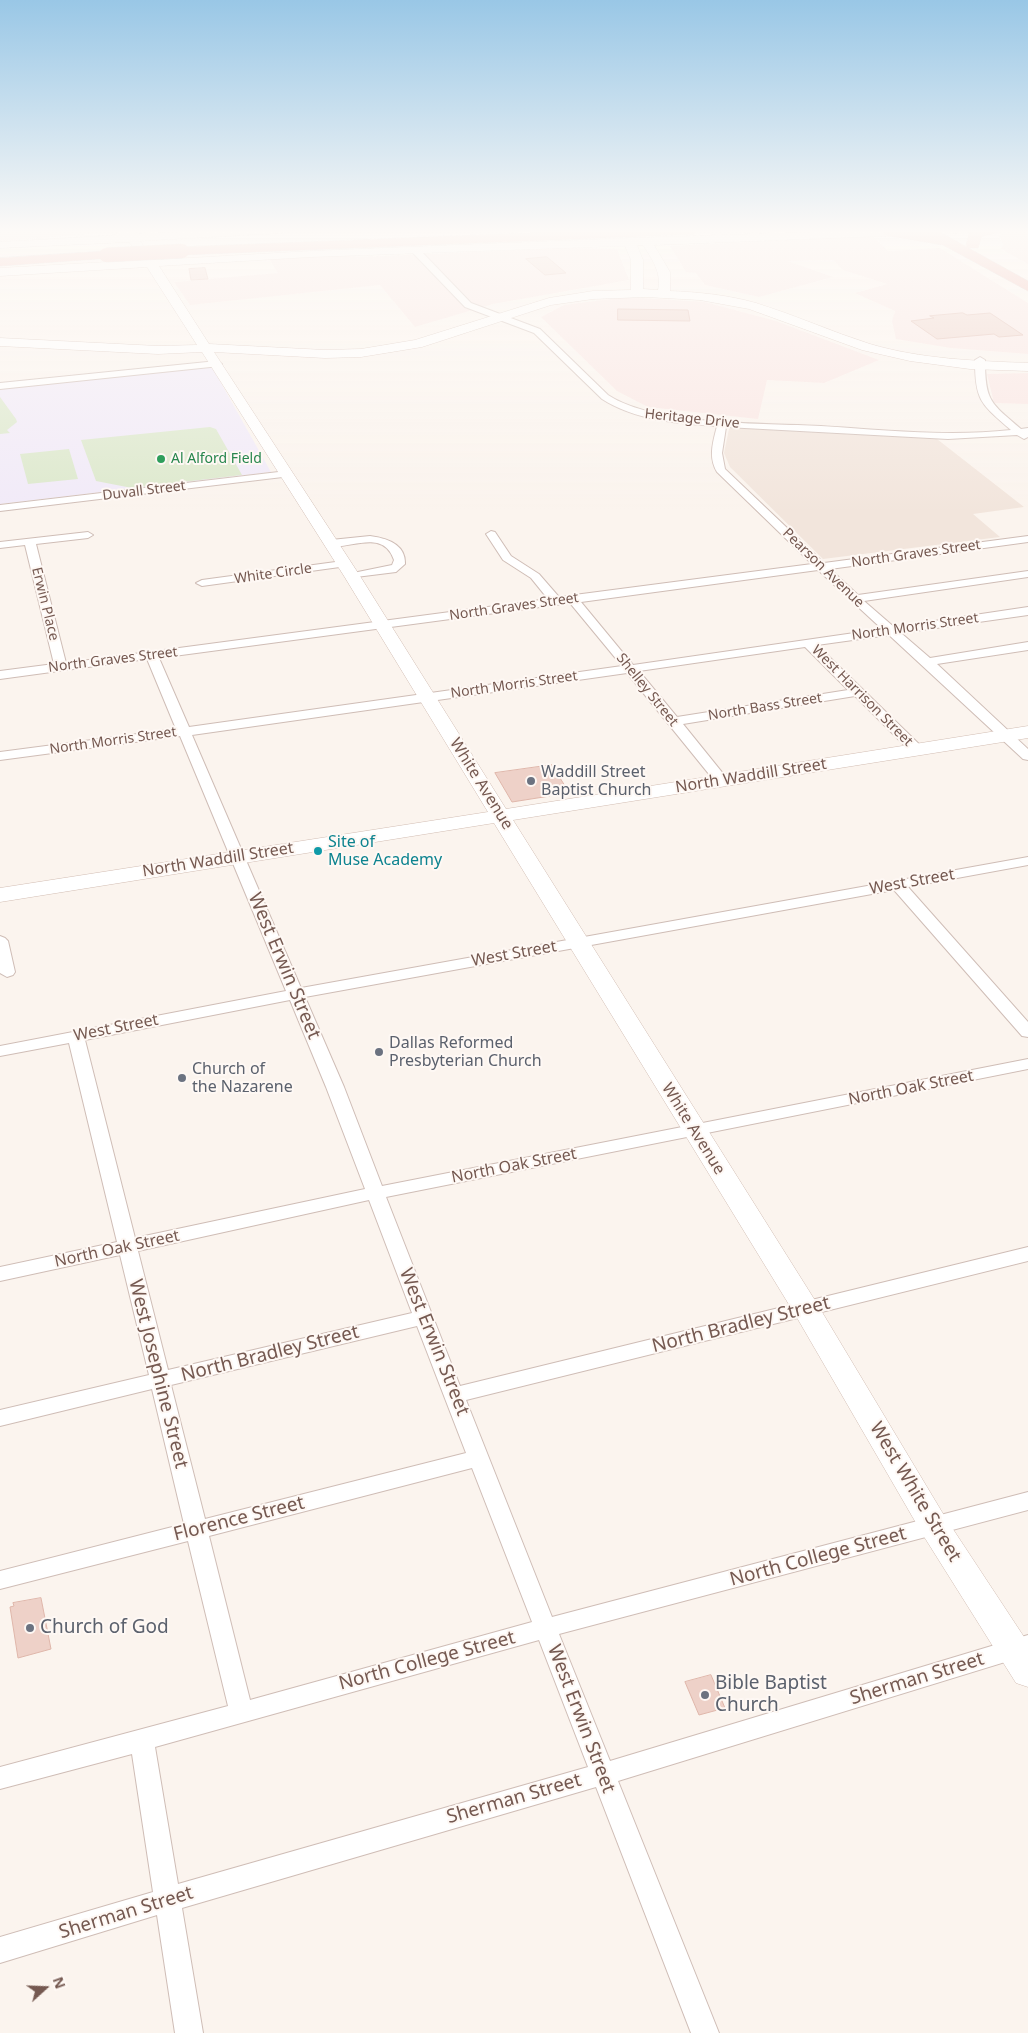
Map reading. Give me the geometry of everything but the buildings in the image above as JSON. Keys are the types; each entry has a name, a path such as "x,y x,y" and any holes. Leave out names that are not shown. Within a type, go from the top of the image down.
{"street":[{"name":"White Avenue","path":"191,325 428,698 694,1131 806,1309"},
{"path":"0,386 212,356 343,354 403,346 407,341 461,325"},
{"name":"Heritage Drive","path":"518,325 540,334 604,397 631,411 657,417 722,424 948,436 1025,434"},
{"path":"807,325 883,351 938,362 1028,362"},
{"path":"0,342 158,350 212,356"},
{"path":"981,363 1028,367"},
{"path":"981,363 980,385 989,406 1025,434"},
{"name":"Pearson Avenue","path":"722,424 716,456 718,465 729,478 889,631 927,662 1028,756"},
{"name":"Duvall Street","path":"0,508 287,474"},
{"path":"491,534 507,558 534,576 557,602"},
{"path":"0,545 88,535"},
{"name":"White Circle","path":"202,583 348,570 392,570 400,564 399,556 393,549 378,540 331,544"},
{"name":"North Graves Street","path":"0,675 820,566 1025,541"},
{"name":"Erwin Place","path":"30,542 61,667"},
{"path":"855,599 1028,574"},
{"name":"Shelley Street","path":"573,599 722,781"},
{"name":"North Morris Street","path":"0,756 428,698 1028,611"},
{"name":"West Harrison Street","path":"807,642 916,749"},
{"path":"927,662 1028,646"},
{"name":"West Erwin Street","path":"152,656 336,1087 454,1396 705,2033"},
{"name":"North Bass Street","path":"673,722 858,692"},
{"name":"North Waddill Street","path":"0,895 1028,732"},
{"name":"West Street","path":"0,1051 296,994 1028,861"},
{"path":"897,884 1028,1032"},
{"path":"0,941 7,972"},
{"name":"West Josephine Street","path":"76,1036 241,1712"},
{"name":"North Oak Street","path":"0,1274 375,1193 1028,1064"},
{"name":"North Bradley Street","path":"454,1396 1028,1254"},
{"name":"West White Street","path":"806,1309 934,1526 1023,1656"},
{"name":"North Bradley Street","path":"0,1418 160,1381 423,1316"},
{"name":"Florence Street","path":"0,1580 479,1458"},
{"name":"North College Street","path":"0,1778 546,1628 1028,1501"},
{"name":"Sherman Street","path":"0,1950 603,1774 1023,1656"},
{"path":"142,1740 189,2033"}],"shaded area":[{"path":"549,325 786,325 879,360 824,383 767,380 758,419 648,407 617,391"},
{"path":"893,325 1028,325 1028,354 951,348 896,339"},
{"path":"212,367 271,472 0,504 0,389"},
{"path":"1028,373 1028,404 994,403 987,374"},
{"path":"729,429 937,439 1024,507 973,514 1000,537 823,559 730,467 724,453"}],"green space":[{"path":"0,397 17,422 7,430 10,433 0,434"},
{"name":"Al Alford Field","path":"210,427 216,429 242,475 132,488 96,481 81,440"},
{"path":"69,449 78,479 28,484 20,454"}],"place":[{"name":"Al Alford Field","path":"161,459"},
{"name":"Waddill Street Baptist Church","path":"531,781"},
{"name":"Site of Muse Academy","path":"318,851"},
{"name":"Dallas Reformed Presbyterian Church","path":"379,1052"},
{"name":"Church of the Nazarene","path":"182,1078"},
{"name":"Church of God","path":"30,1628"},
{"name":"Bible Baptist Church","path":"705,1695"}]}
